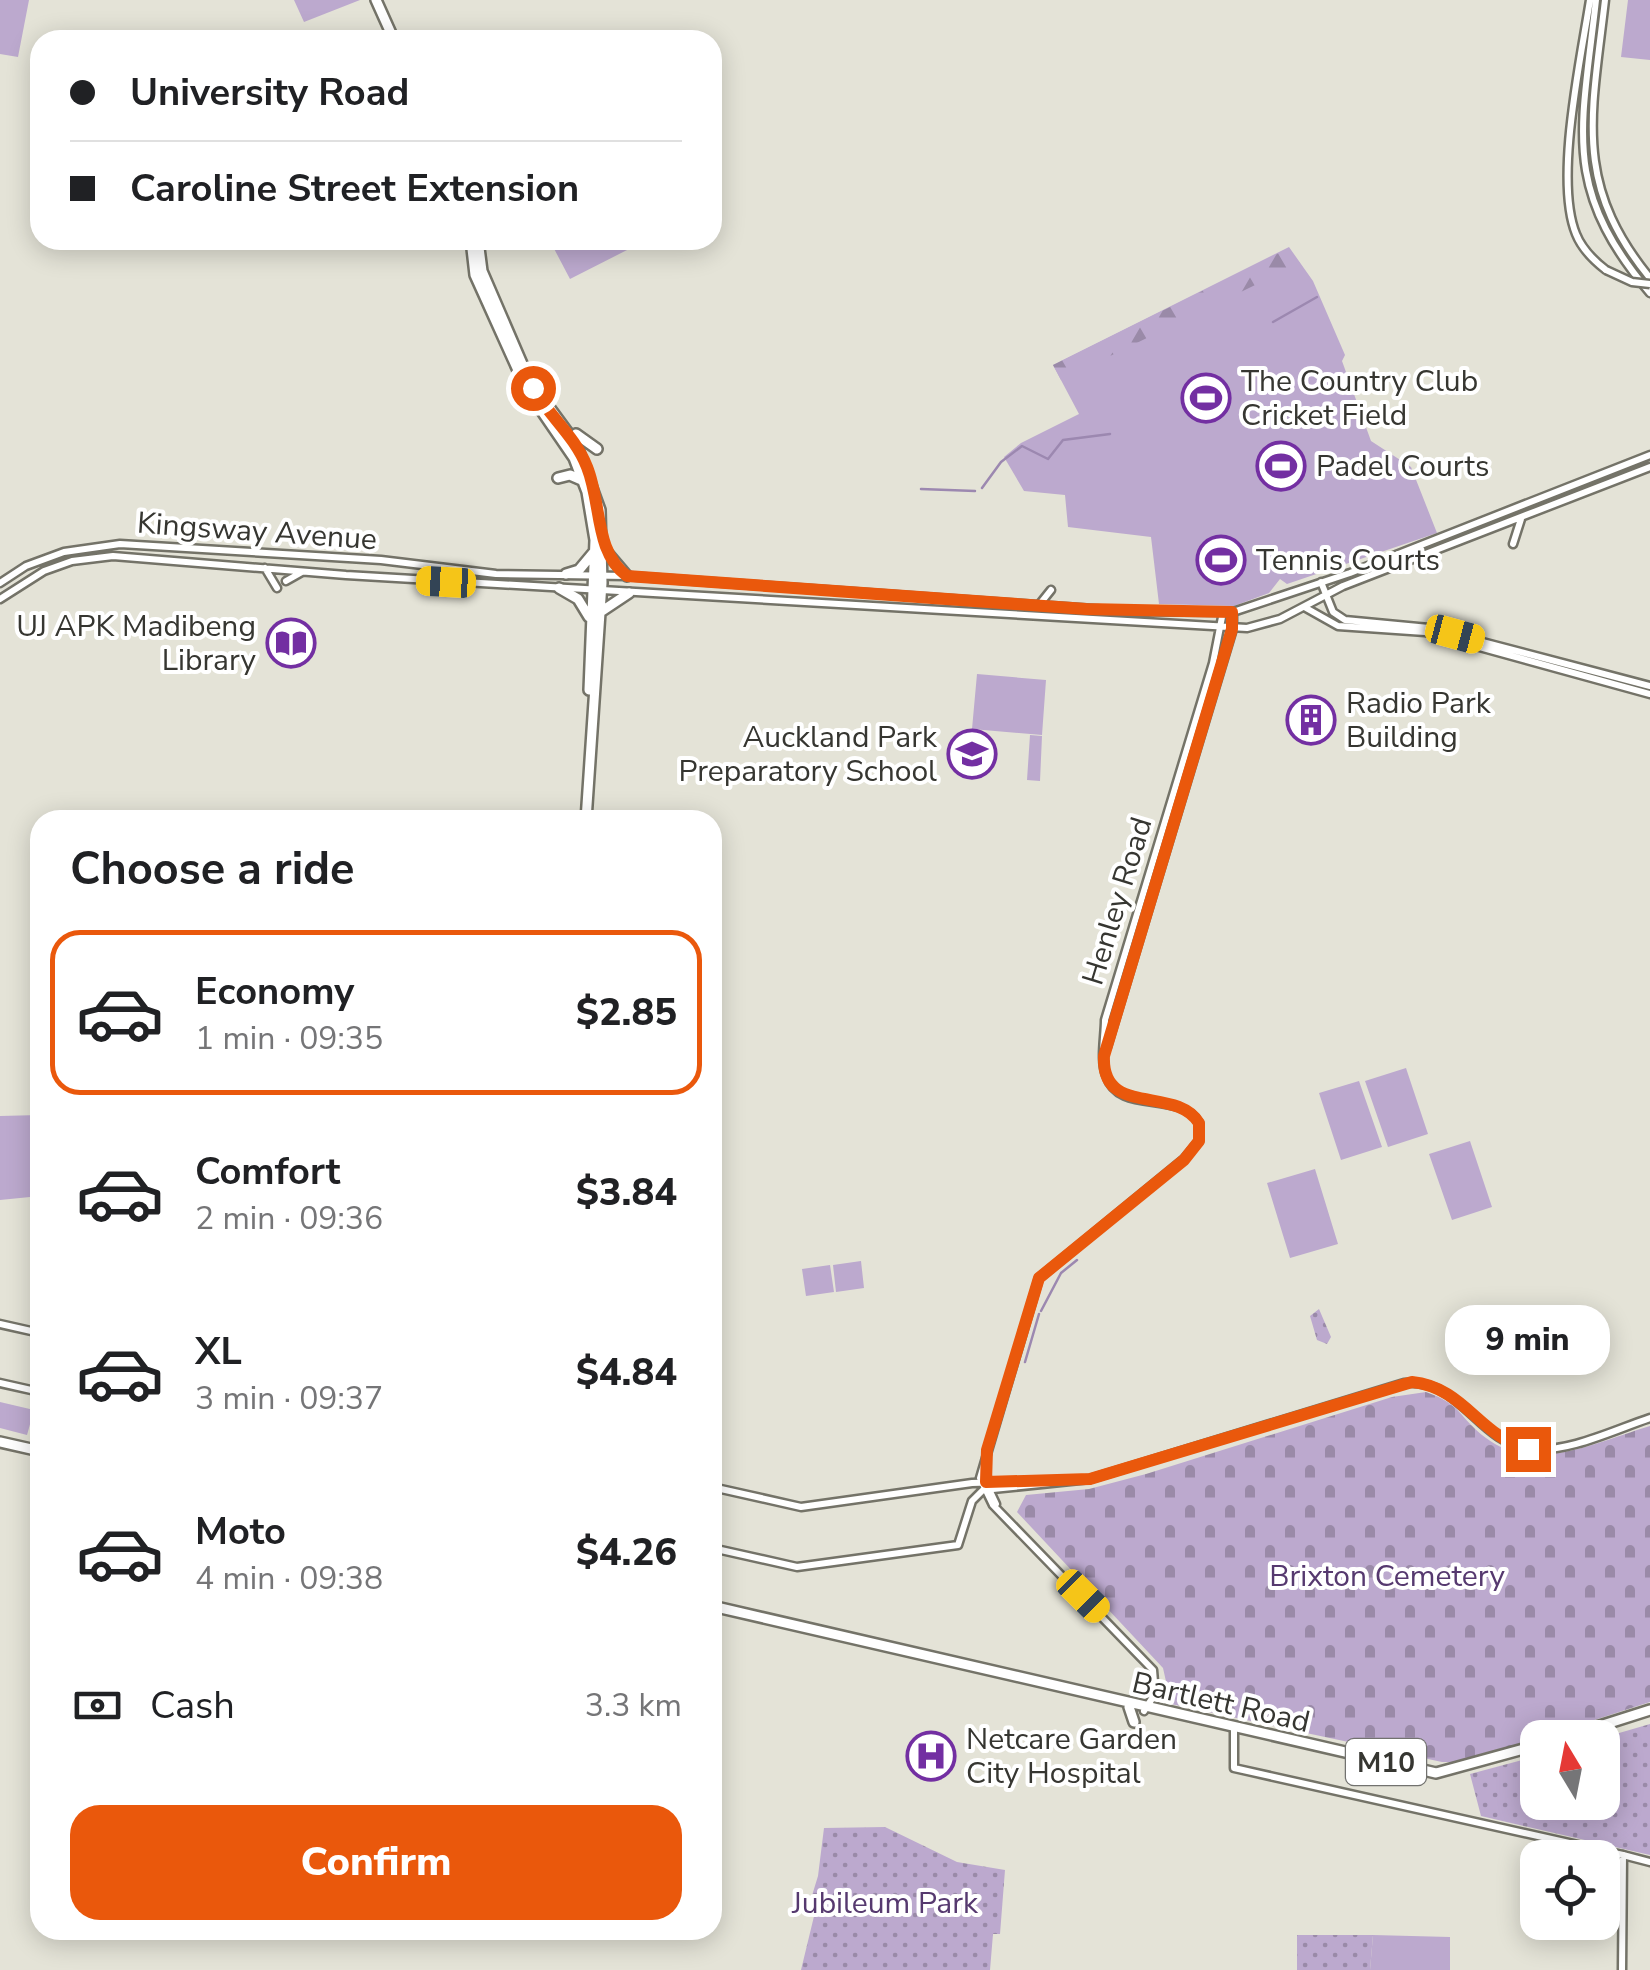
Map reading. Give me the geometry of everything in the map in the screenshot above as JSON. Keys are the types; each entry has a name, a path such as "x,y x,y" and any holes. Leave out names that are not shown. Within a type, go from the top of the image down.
{"main road":[{"path":"374,0 387,30"},
{"path":"1593,0 1572,114 1571,209 1580,242 1606,270 1632,282 1650,281"},
{"path":"1593,0 1582,133 1584,170 1608,238 1650,293"},
{"path":"1605,0 1592,138 1596,179 1612,224 1650,281"},
{"path":"476,250 479,273 530,396 586,476 599,549 627,576"},
{"path":"479,273 529,380 558,421 586,476 602,518 587,810"},
{"path":"558,421 597,452 586,476"},
{"name":"Kingsway Avenue","path":"0,583 26,566 80,548 120,544 381,560 496,574 627,576 1038,605 1232,612 1321,582 1650,455"},
{"name":"Kingsway Avenue","path":"0,599 34,576 72,561 123,556 303,572 1232,629 1266,624 1364,577 1650,467"},
{"path":"558,478 586,476"},
{"path":"1513,544 1522,518"},
{"path":"566,574 579,570 599,549"},
{"path":"265,568 277,588"},
{"path":"286,581 303,572"},
{"path":"1321,582 1334,612 1345,620 1429,628 1650,686"},
{"path":"558,588 595,616"},
{"path":"1038,605 1051,590"},
{"path":"595,616 629,592"},
{"path":"1305,608 1317,611 1338,626 1426,632 1650,694"},
{"name":"Henley Road","path":"1105,1052 1105,1020 1222,629 1222,612"},
{"name":"Henley Road","path":"1105,1052 1232,629 1232,612"},
{"path":"1105,1052 1105,1074 1115,1089 1136,1099 1187,1110 1199,1123 1199,1141 1184,1160 1039,1278 987,1450 985,1486 1002,1514 1153,1670 1156,1686 1146,1708"},
{"path":"0,1324 30,1331"},
{"path":"0,1383 30,1390"},
{"path":"722,1489 801,1507 985,1486 1090,1479 1404,1383 1430,1385 1455,1396 1492,1434 1528,1449 1556,1447 1650,1418"},
{"path":"0,1444 30,1451"},
{"path":"722,1550 797,1567 958,1545 972,1501 985,1486"},
{"name":"M10","path":"722,1610 894,1650"},
{"name":"Bartlett Road","path":"894,1650 1436,1776 1520,1752"},
{"name":"Bartlett Road","path":"894,1650 1146,1708"},
{"path":"1129,1707 1134,1722"},
{"path":"1620,1720 1650,1711"},
{"path":"1620,1721 1650,1711"},
{"path":"1233,1728 1234,1768 1650,1862"},
{"path":"1622,1970 1623,1856"}],"green space":[{"path":"0,0 29,0 18,57 0,54"},
{"path":"294,0 360,0 304,22"},
{"path":"1628,0 1650,0 1650,60 1621,57"},
{"path":"1289,247 1313,281 1345,355 1342,361 1371,441 1411,467 1437,533 1287,584 1280,579 1269,593 1234,606 1159,604 1151,537 1068,527 1065,495 1024,491 1004,457 1021,443 1079,414 1053,365"},
{"path":"1287,249 1300,263 1061,380 1053,365"},
{"path":"555,250 627,250 570,279"},
{"path":"977,674 1046,680 1042,735 972,729"},
{"path":"1030,735 1042,736 1040,781 1027,780"},
{"path":"1406,1068 1428,1134 1388,1147 1365,1081"},
{"path":"1359,1081 1382,1147 1341,1160 1319,1093"},
{"path":"30,1115 30,1197 0,1200 0,1116"},
{"path":"1470,1141 1492,1207 1452,1220 1429,1154"},
{"path":"1315,1169 1338,1244 1290,1258 1267,1183"},
{"path":"861,1261 864,1288 836,1292 833,1265"},
{"path":"830,1265 834,1292 806,1296 802,1269"},
{"path":"1319,1309 1331,1337 1327,1344 1317,1340 1310,1316"},
{"name":"Brixton Cemetery","path":"1426,1392 1438,1397 1486,1438 1525,1454 1567,1451 1650,1426 1650,1702 1594,1720 1520,1720 1520,1744 1465,1762 1442,1762 1171,1704 1163,1668 1017,1512 1026,1495 1089,1489 1146,1474 1392,1397"},
{"path":"0,1402 30,1409 27,1435 0,1428"},
{"path":"1650,1724 1650,1855 1620,1848 1620,1840 1585,1840 1481,1816 1470,1774 1520,1761 1520,1820 1620,1820 1620,1733"},
{"name":"Jubileum Park","path":"885,1827 957,1862 1005,1870 1000,1934 993,1934 990,1970 801,1970 816,1908 810,1902 818,1876 824,1828"},
{"path":"1297,1935 1373,1935 1370,1970 1297,1970"},
{"path":"1373,1935 1450,1937 1450,1970 1370,1970"}],"waterway":[{"path":"1273,322 1317,297"},
{"path":"982,488 1001,462 1022,446 1048,459 1063,440 1110,434"},
{"path":"921,489 975,491"},
{"path":"1041,1311 1061,1273 1077,1260"},
{"path":"1025,1362 1039,1314"}],"place":[{"name":"The Country Club Cricket Field","path":"1206,398"},
{"name":"Padel Courts","path":"1281,466"},
{"name":"Tennis Courts","path":"1221,560"},
{"name":"UJ APK Madibeng Library","path":"291,643"},
{"name":"Radio Park Building","path":"1311,720"},
{"name":"Auckland Park Preparatory School","path":"972,754"},
{"name":"Netcare Garden City Hospital","path":"931,1756"}],"route":[{"path":"533,388 582,454 602,518 603,546 627,576 1086,609 1232,612 1232,629 1104,1056 1105,1074 1115,1089 1136,1099 1187,1110 1199,1123 1199,1141 1184,1160 1039,1278 987,1450 986,1482 1090,1479 1412,1382 1455,1396 1492,1434 1528,1449"}]}
